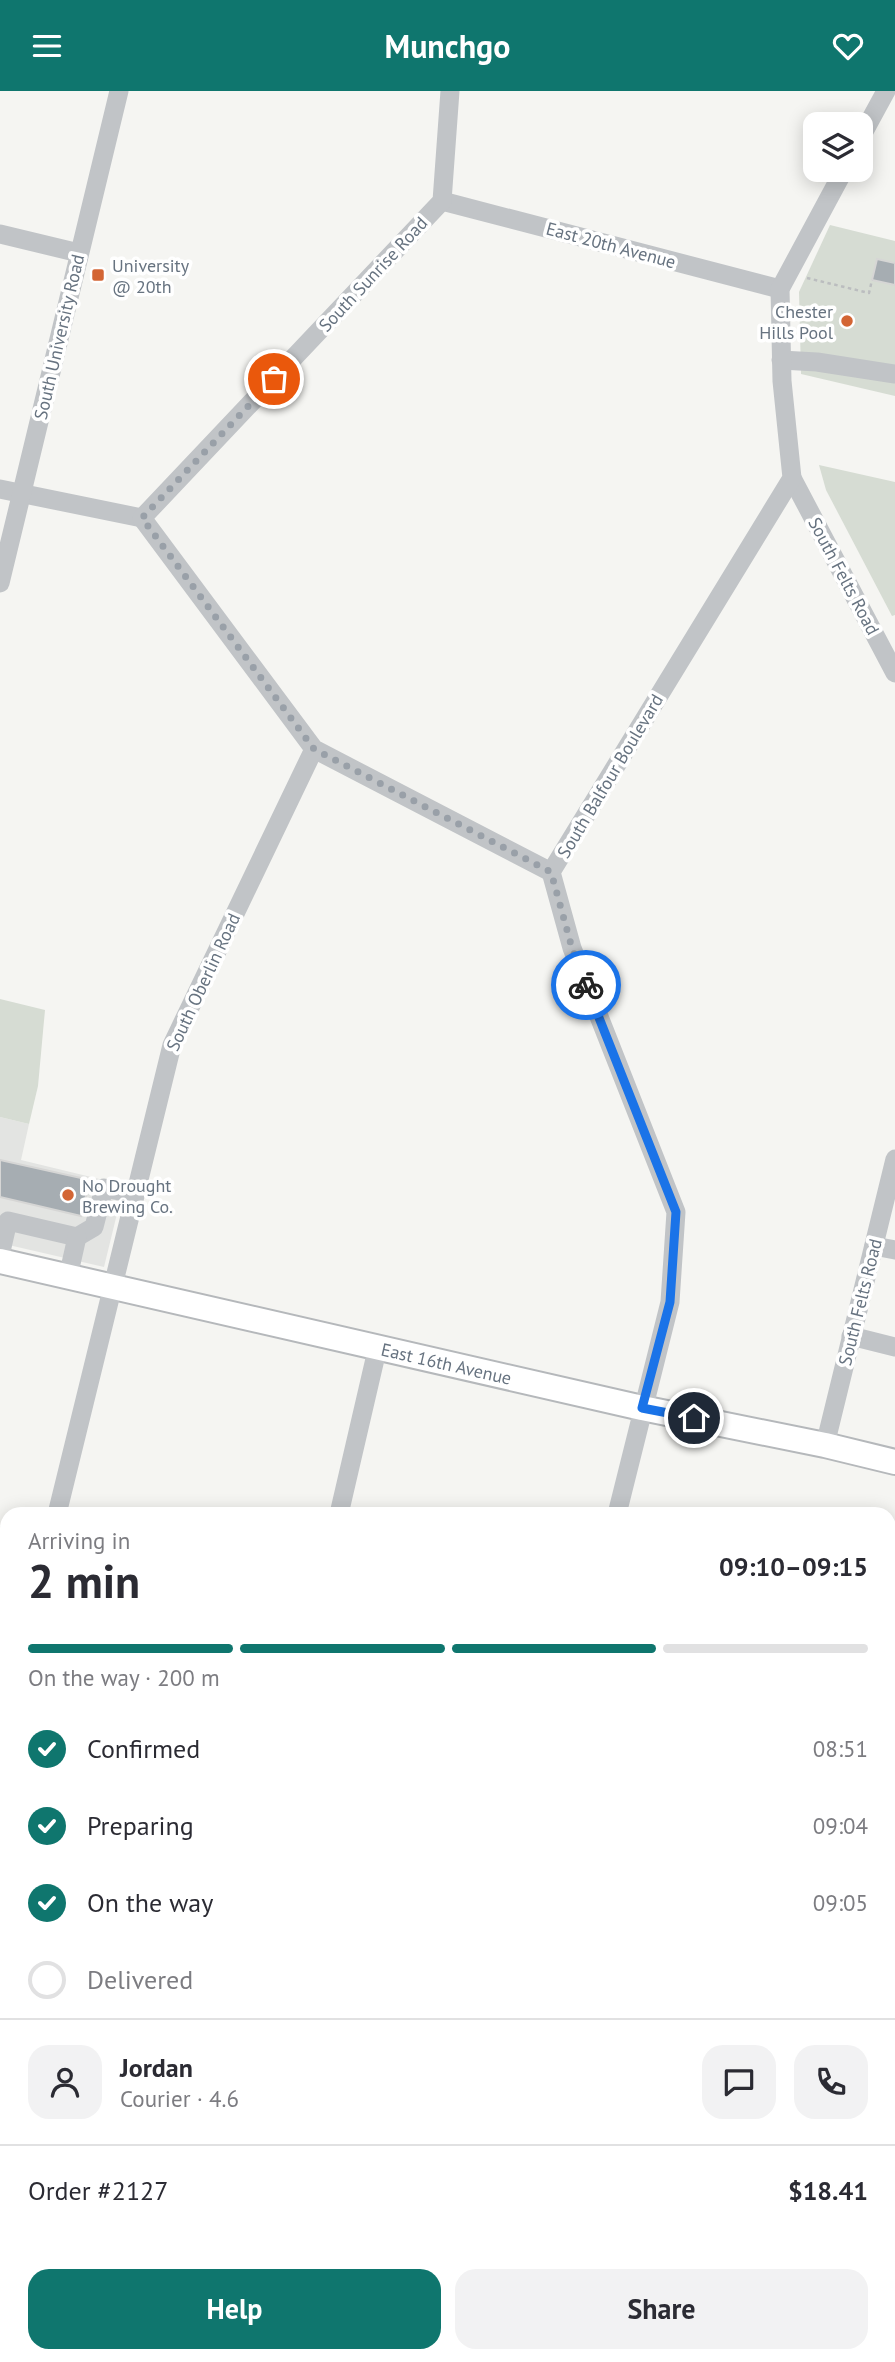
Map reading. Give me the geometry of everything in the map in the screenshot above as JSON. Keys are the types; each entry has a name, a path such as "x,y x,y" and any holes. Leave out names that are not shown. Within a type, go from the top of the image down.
{"main road":[{"name":"East 16th Avenue","path":"0,1261 642,1408 895,1462"}],"street":[{"name":"South University Road","path":"0,583 119,91"},
{"name":"South Sunrise Road","path":"142,518 442,201 450,91"},
{"path":"873,115 886,91"},
{"path":"792,478 781,360 784,281 838,182"},
{"name":"East 20th Avenue","path":"442,201 784,281"},
{"path":"0,234 79,253"},
{"path":"781,360 895,373"},
{"name":"South Felts Road","path":"792,478 895,674"},
{"name":"South Balfour Boulevard","path":"619,1507 670,1302 676,1212 572,948 551,872 792,478"},
{"path":"0,489 142,518 314,749 551,872"},
{"name":"South Oberlin Road","path":"59,1507 172,1045 314,749"},
{"name":"South Felts Road","path":"825,1445 895,1159"},
{"path":"68,1277 104,1188 135,1194"},
{"path":"0,1256 8,1221 86,1232 126,1234"},
{"path":"874,1245 895,1251"},
{"path":"851,1336 895,1347"},
{"path":"340,1507 378,1346"}],"path":[{"path":"784,281 869,293 872,280"}],"shaded area":[{"name":"Chester Hills Pool","path":"830,225 895,241 895,396 801,374 799,292"},
{"path":"819,465 895,482 895,615 892,616 826,490"},
{"path":"0,999 45,1010 38,1086 29,1124 0,1117"},
{"path":"0,1117 29,1124 21,1160 124,1185 104,1267 0,1243"}],"building":[{"path":"877,259 895,263 895,285 872,280"},
{"path":"0,1160 90,1180 81,1216 0,1197"}],"way so far":[{"path":"274,379 142,518 314,749 551,872 572,948 586,985"}],"place":[{"name":"University @ 20th","path":"98,275"},
{"name":"Chester Hills Pool","path":"847,321"},
{"name":"No Drought Brewing Co.","path":"68,1195"}],"route":[{"path":"586,985 676,1212 670,1302 642,1408 694,1418"}]}
